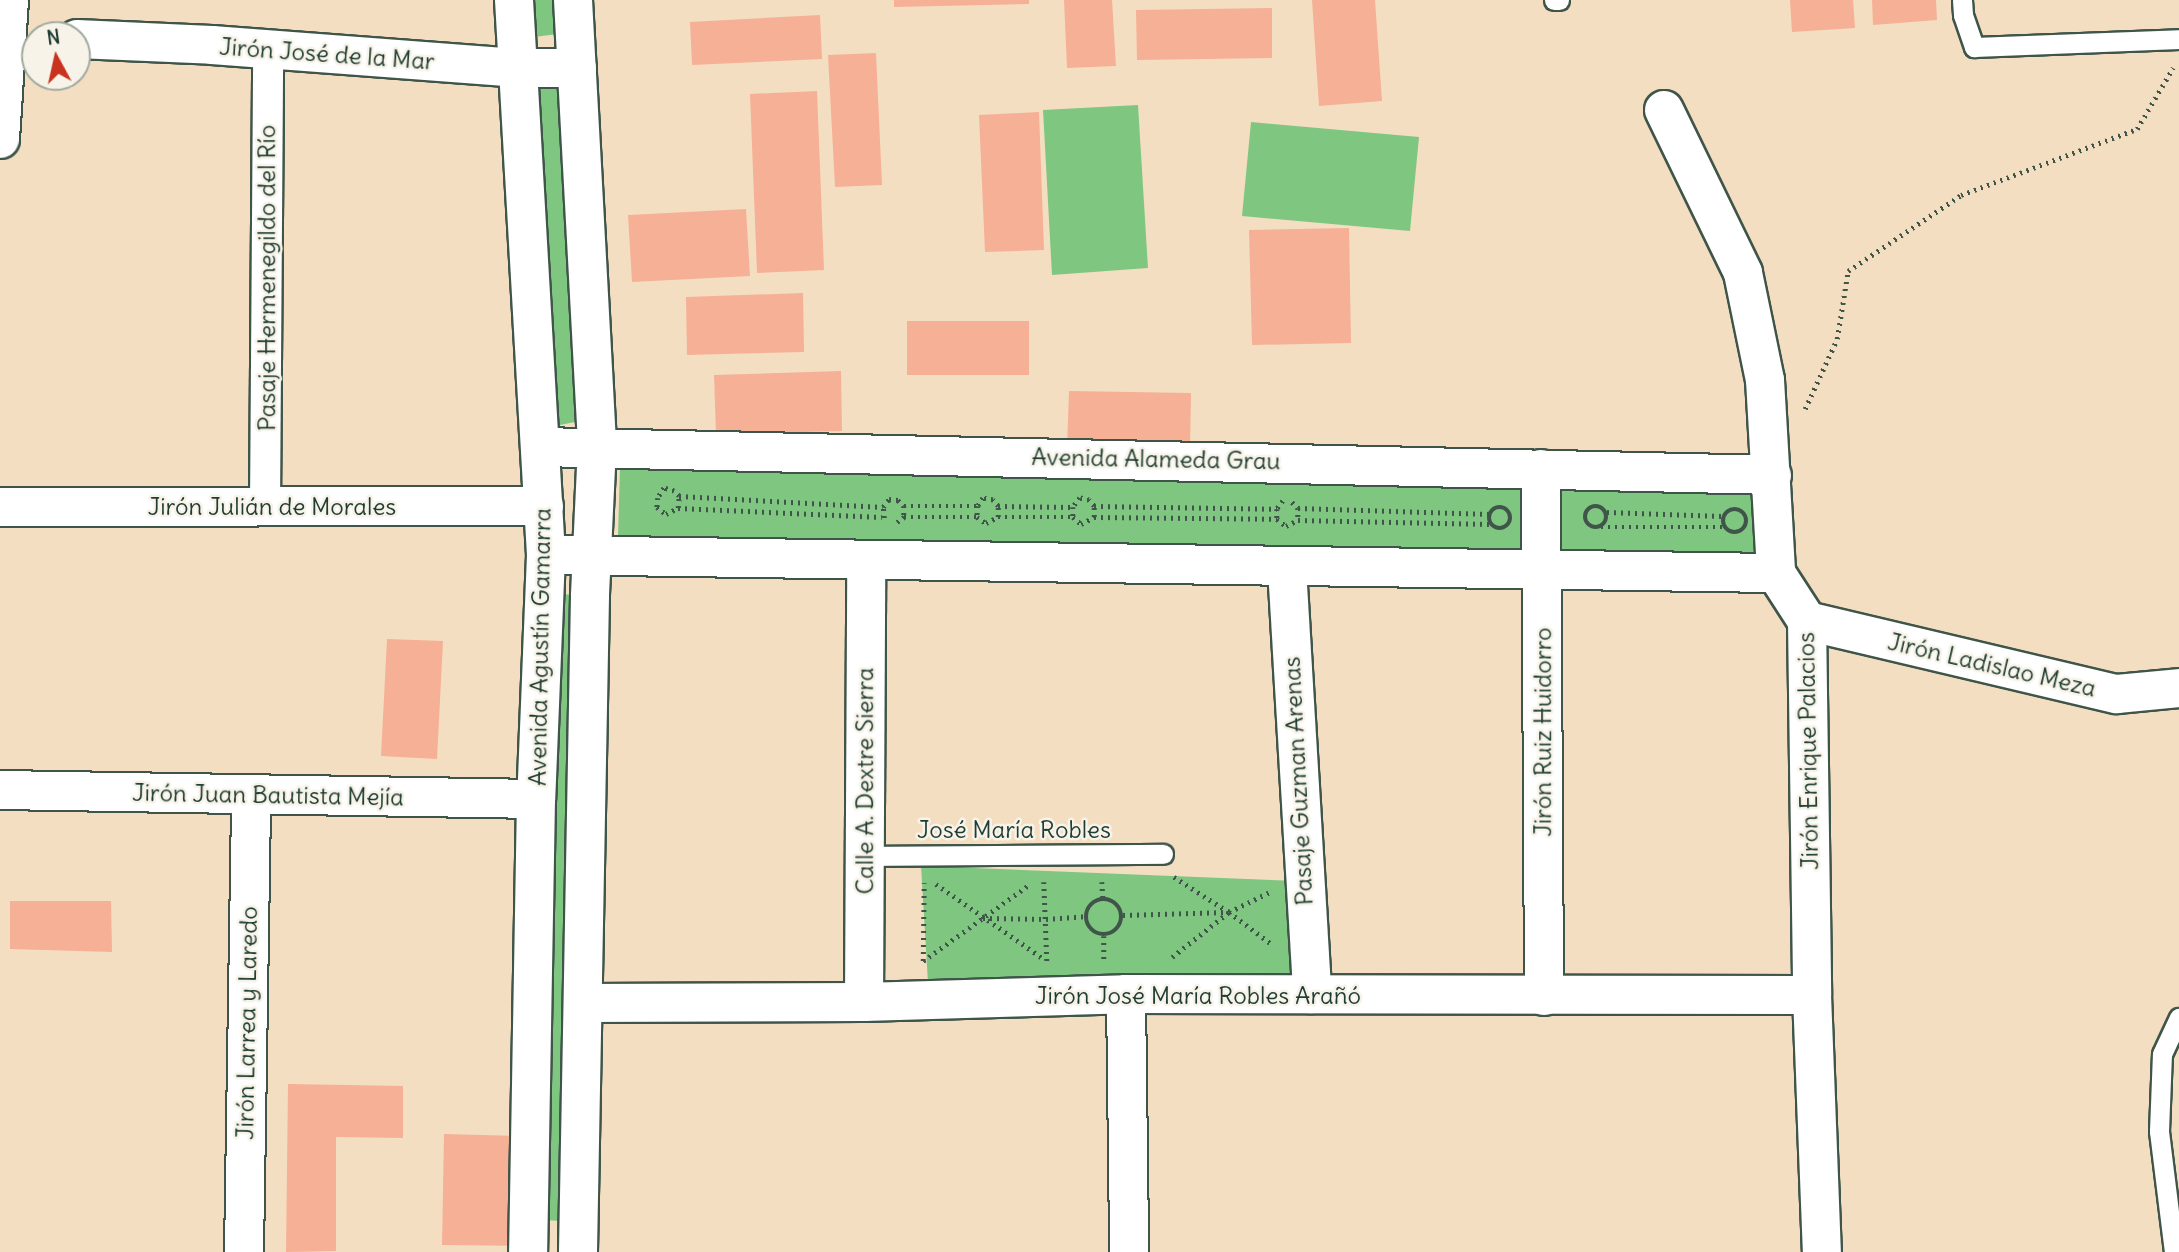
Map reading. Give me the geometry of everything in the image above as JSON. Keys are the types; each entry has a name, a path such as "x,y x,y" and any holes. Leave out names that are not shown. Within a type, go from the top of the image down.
{"street":[{"name":"Avenida Agustín Gamarra","path":"514,0 546,555 536,800 528,1252"},
{"name":"Avenida Agustín Gamarra","path":"573,0 597,446 591,556 578,1252"},
{"path":"0,139 13,27"},
{"name":"Jirón José de la Mar","path":"91,40 268,49 516,68 577,68"},
{"name":"Pasaje Hermenegildo del Río","path":"265,507 268,49"},
{"path":"546,555 1287,568 1543,568 1776,573 1765,380 1743,273 1664,110"},
{"name":"Avenida Alameda Grau","path":"540,447 597,446 1772,475"},
{"name":"Jirón Ruiz Huidorro","path":"1541,468 1544,996"},
{"name":"Jirón Julián de Morales","path":"0,507 544,506"},
{"name":"Calle A. Dextre Sierra","path":"864,1002 866,561"},
{"name":"Pasaje Guzman Arenas","path":"1287,568 1311,984"},
{"name":"Jirón Enrique Palacios","path":"1776,573 1807,621 1812,995 1822,1252"},
{"name":"Jirón Ladislao Meza","path":"1807,621 2117,694 2179,688"},
{"name":"Jirón Juan Bautista Mejía","path":"0,790 536,800"},
{"name":"Jirón Larrea y Laredo","path":"244,1252 251,795"},
{"name":"Jirón José María Robles Arañó","path":"583,1003 864,1002 1126,994 1311,984 1544,996 1812,995"},
{"path":"1126,994 1129,1252"}],"lane":[{"path":"1553,0 1559,0"},
{"path":"1962,0 1963,16 1974,47 2179,39"},
{"name":"José María Robles","path":"864,856 1164,862"},
{"path":"2174,1252 2159,1131 2162,1054 2179,1018"}],"path":[{"path":"1819,381 1837,339 1848,271 1961,195 2137,129 2179,57"},
{"path":"678,508 678,496 674,491 664,488 658,498 657,507 666,514 678,508 882,517 891,524 904,517 977,517 986,523 998,517 1073,517 1082,524 1094,517 1277,519 1286,526 1298,520 1489,524 1498,530 1510,524 1511,513 1505,507 1495,505 1489,513 1489,524"},
{"path":"678,496 883,507"},
{"path":"977,517 978,506 984,498 993,500 998,506 998,517"},
{"path":"1073,517 1073,507 1080,498 1089,500 1094,506 1094,517"},
{"path":"882,517 883,507 888,499 898,500 904,506 978,506"},
{"path":"1277,519 1277,509 1283,501 1293,502 1298,508 1298,520"},
{"path":"1601,527 1606,523 1607,512 1602,506 1592,504 1586,513 1586,523 1594,529 1725,527"},
{"path":"904,506 904,517"},
{"path":"998,506 1073,507"},
{"path":"1094,506 1277,509"},
{"path":"1298,508 1489,513"},
{"path":"1607,512 1723,516"},
{"path":"1164,862 1229,912 1311,984"},
{"path":"1046,919 1044,874 982,918 923,961 924,875 982,918 1047,962 1046,919"},
{"path":"1168,960 1229,912 1303,877"},
{"path":"1103,898 1120,906 1123,915 1121,925 1104,936 1094,933 1087,925 1086,915 1094,901 1103,898"},
{"path":"1123,915 1229,912"},
{"path":"982,918 1046,919 1086,915"},
{"path":"1104,936 1104,960"}],"green space":[{"path":"525,0 556,0 558,34 526,38"},
{"path":"557,83 575,422 545,428 527,88"},
{"path":"1138,105 1148,268 1052,275 1043,110"},
{"path":"1251,122 1419,137 1410,231 1242,216"},
{"path":"620,467 1525,485 1522,550 1094,546 618,537"},
{"path":"1764,480 1765,562 1552,556 1548,483"},
{"path":"549,592 571,595 567,1221 536,1220"},
{"path":"921,866 1298,881 1305,977 928,983"}],"building":[{"path":"894,0 1029,0 1029,4 894,7"},
{"path":"1064,0 1112,0 1116,66 1067,68"},
{"path":"1312,0 1375,0 1382,101 1319,106"},
{"path":"1790,0 1853,0 1855,28 1792,32"},
{"path":"1872,0 1936,0 1937,20 1873,25"},
{"path":"1272,8 1272,58 1137,60 1136,10"},
{"path":"820,15 822,59 692,65 690,22"},
{"path":"876,53 882,185 835,187 828,55"},
{"path":"817,91 824,270 757,273 750,94"},
{"path":"1039,112 1044,250 985,252 979,115"},
{"path":"746,209 750,276 632,282 628,215"},
{"path":"1349,228 1351,343 1252,345 1249,230"},
{"path":"803,293 804,352 687,355 686,297"},
{"path":"907,321 1029,321 1029,375 907,375"},
{"path":"841,371 842,431 716,434 714,375"},
{"path":"1069,391 1191,393 1190,450 1067,448"},
{"path":"387,639 443,641 437,759 381,756"},
{"path":"10,901 111,901 112,952 10,949"},
{"path":"288,1084 403,1086 403,1138 336,1137 336,1251 286,1252"},
{"path":"444,1134 523,1136 521,1246 442,1245"}]}
